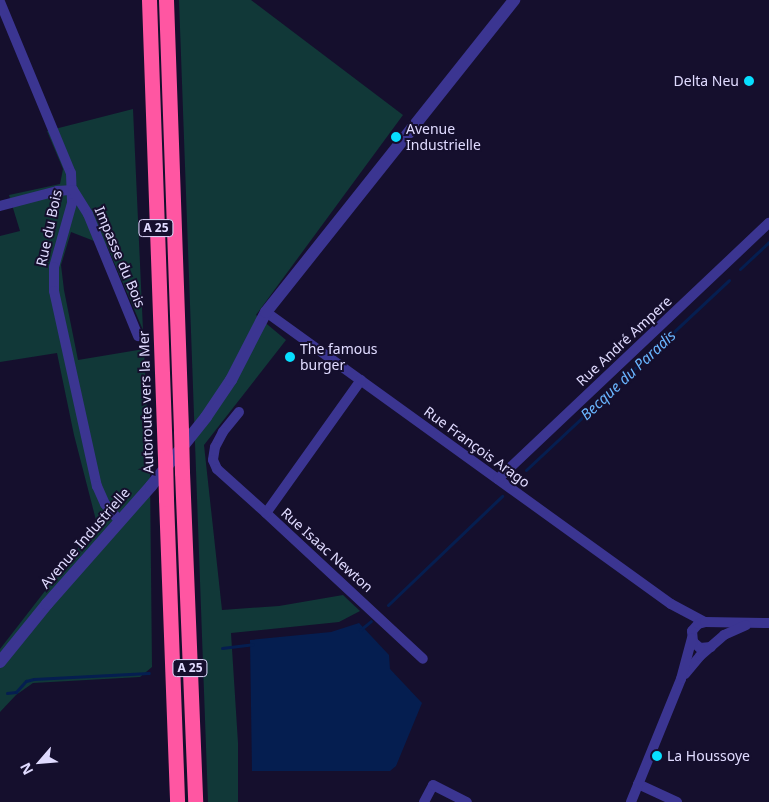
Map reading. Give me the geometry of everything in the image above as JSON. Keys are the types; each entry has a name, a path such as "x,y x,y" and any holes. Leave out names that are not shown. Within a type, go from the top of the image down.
{"highway":[{"name":"Autoroute vers la Mer","path":"149,0 177,802"},
{"name":"A 25","path":"166,0 195,802"}],"street":[{"name":"Avenue Industrielle","path":"0,662 47,604 174,458 213,408 231,380 266,312 514,0"},
{"name":"Rue du Bois","path":"0,2 66,158 73,190 72,203 54,267 54,291 97,486 105,504 120,521"},
{"path":"0,206 57,190 73,190"},
{"name":"Impasse du Bois","path":"73,190 88,214 138,336"},
{"name":"Rue André Ampere","path":"498,479 769,223"},
{"name":"Rue François Arago","path":"266,312 671,604 685,618 692,635"},
{"name":"Rue Isaac Newton","path":"360,380 266,513 423,659"},
{"path":"239,412 223,432 215,447 213,460 216,469 266,513"},
{"name":"Rue François Arago","path":"671,604 707,622 769,623"},
{"path":"631,802 681,679 692,635 696,625 707,622 715,626 718,632 714,645 698,647 692,635"},
{"name":"Rue François Arago","path":"681,679 700,656 732,630 756,623"},
{"path":"638,784 677,802"},
{"path":"424,802 433,785 467,802"}],"green space":[{"path":"179,0 251,0 403,115 256,315 286,340 204,445 222,610 279,606 343,595 360,611 339,622 231,633 238,743 238,802 208,802"},
{"path":"133,109 143,330 107,246 71,232 61,265 78,360 144,349 150,475 152,667 140,677 33,683 16,695 0,712 0,649 97,524 74,435 57,353 0,362 0,236 20,231 9,195 60,184 63,169 47,131"}],"water":[{"path":"359,623 389,655 390,669 422,703 396,766 390,771 252,771 250,640 331,632"}],"waterway":[{"name":"Becque du Paradis","path":"740,269 769,242"},
{"name":"Becque du Paradis","path":"526,470 729,280"},
{"name":"Becque du Paradis","path":"388,605 502,496"},
{"name":"Becque du Paradis","path":"360,630 371,621"},
{"name":"Becque du Paradis","path":"222,648 253,644"},
{"name":"Becque du Paradis","path":"7,693 16,692 26,681 34,679 149,673"}],"place":[{"name":"Delta Neu","path":"749,81"},
{"name":"Avenue Industrielle","path":"396,137"},
{"name":"The famous burger","path":"290,357"},
{"name":"La Houssoye","path":"657,756"}]}
